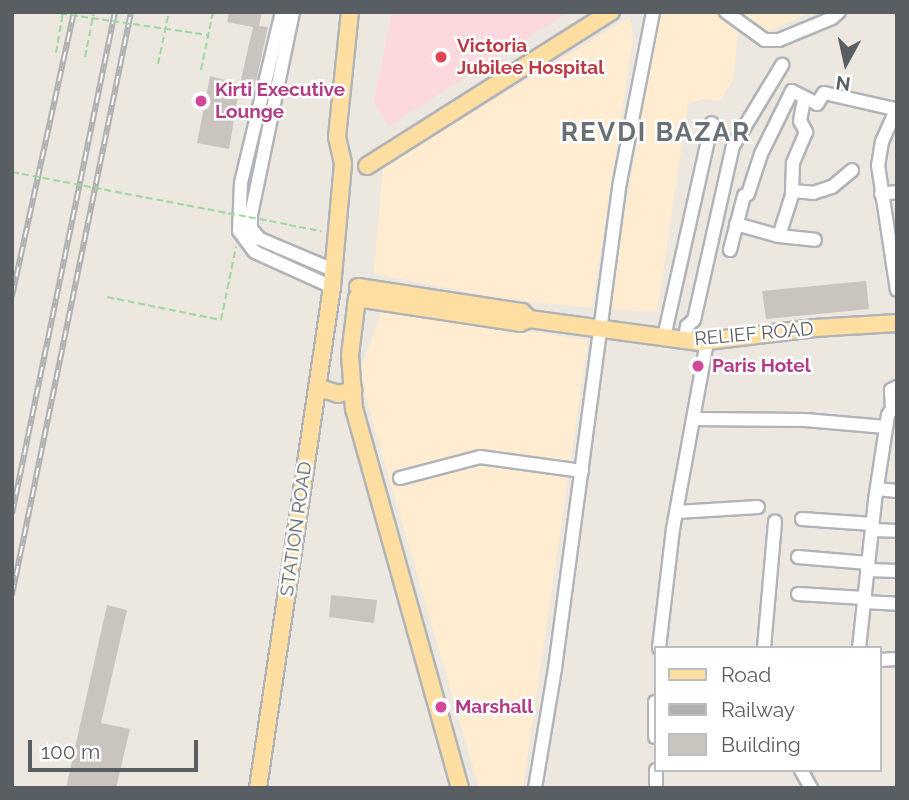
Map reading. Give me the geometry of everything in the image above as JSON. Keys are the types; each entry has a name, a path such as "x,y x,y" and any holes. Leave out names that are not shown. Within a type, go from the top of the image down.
{"main road":[{"name":"STATION ROAD","path":"258,788 332,287 343,163 337,137 350,12"},
{"path":"367,166 611,12"},
{"name":"RELIEF ROAD","path":"353,390 350,355 357,293 522,312 529,319 685,340 708,341 816,328 897,323"},
{"path":"317,387 338,394 353,390 354,409 460,788"}],"street":[{"path":"282,12 241,183 237,215 239,232 255,252 332,287"},
{"path":"293,12 251,215 251,229 260,239 333,270"},
{"path":"535,788 582,471 620,182 653,12"},
{"path":"726,12 765,40 779,40 832,18 839,12"},
{"path":"685,340 687,326 694,320 733,146 782,65"},
{"path":"730,250 736,224 757,165 792,91 804,100 817,104 824,93 896,108 882,141 878,165 897,290"},
{"path":"779,236 792,191 793,163 806,132 800,121 804,100"},
{"path":"664,337 712,123"},
{"path":"792,191 813,193 832,187 852,170"},
{"path":"881,194 897,192"},
{"path":"736,224 779,236 815,240"},
{"path":"659,646 663,600 677,512 708,341"},
{"path":"859,646 877,489 888,415 892,409 891,390 897,387"},
{"path":"694,419 805,420 886,427"},
{"path":"400,478 480,457 582,471"},
{"path":"877,489 897,491"},
{"path":"677,512 758,507"},
{"path":"802,519 897,531"},
{"path":"764,646 775,521"},
{"path":"798,557 897,571"},
{"path":"798,594 897,604"},
{"path":"802,772 811,788"}],"path":[{"path":"50,12 208,35"},
{"path":"85,57 94,12"},
{"path":"158,64 169,12"},
{"path":"201,70 213,12"},
{"path":"56,53 63,13"},
{"path":"12,172 321,231"},
{"path":"107,297 221,320 239,232"}],"shaded area":[{"name":"Victoria Jubilee Hospital","path":"392,12 568,12 389,126 374,101"},
{"name":"REVDI BAZAR","path":"659,12 812,12 756,36 739,21 733,80 720,101 702,99 688,104 657,312 609,309"},
{"path":"630,17 633,39 592,308 499,298 374,274 383,167"},
{"path":"382,311 588,340 523,788 479,788 359,374"}],"building":[{"path":"229,12 262,12 259,26 268,27 255,86 240,84 253,27 227,22"},
{"path":"210,76 240,84 229,149 197,143"},
{"path":"866,281 869,309 766,319 762,291"},
{"path":"331,595 377,600 374,623 329,617"},
{"path":"107,605 127,610 101,723 130,729 116,788 66,788"}],"railway":[{"path":"12,296 74,12"},
{"path":"12,514 115,12"},
{"path":"12,595 131,12"}],"place":[{"name":"Victoria Jubilee Hospital","path":"441,57"},
{"name":"Kirti Executive Lounge","path":"201,101"},
{"name":"Paris Hotel","path":"698,366"},
{"name":"Marshall","path":"441,707"}],"district":[{"name":"REVDI BAZAR","path":"656,133"}]}
